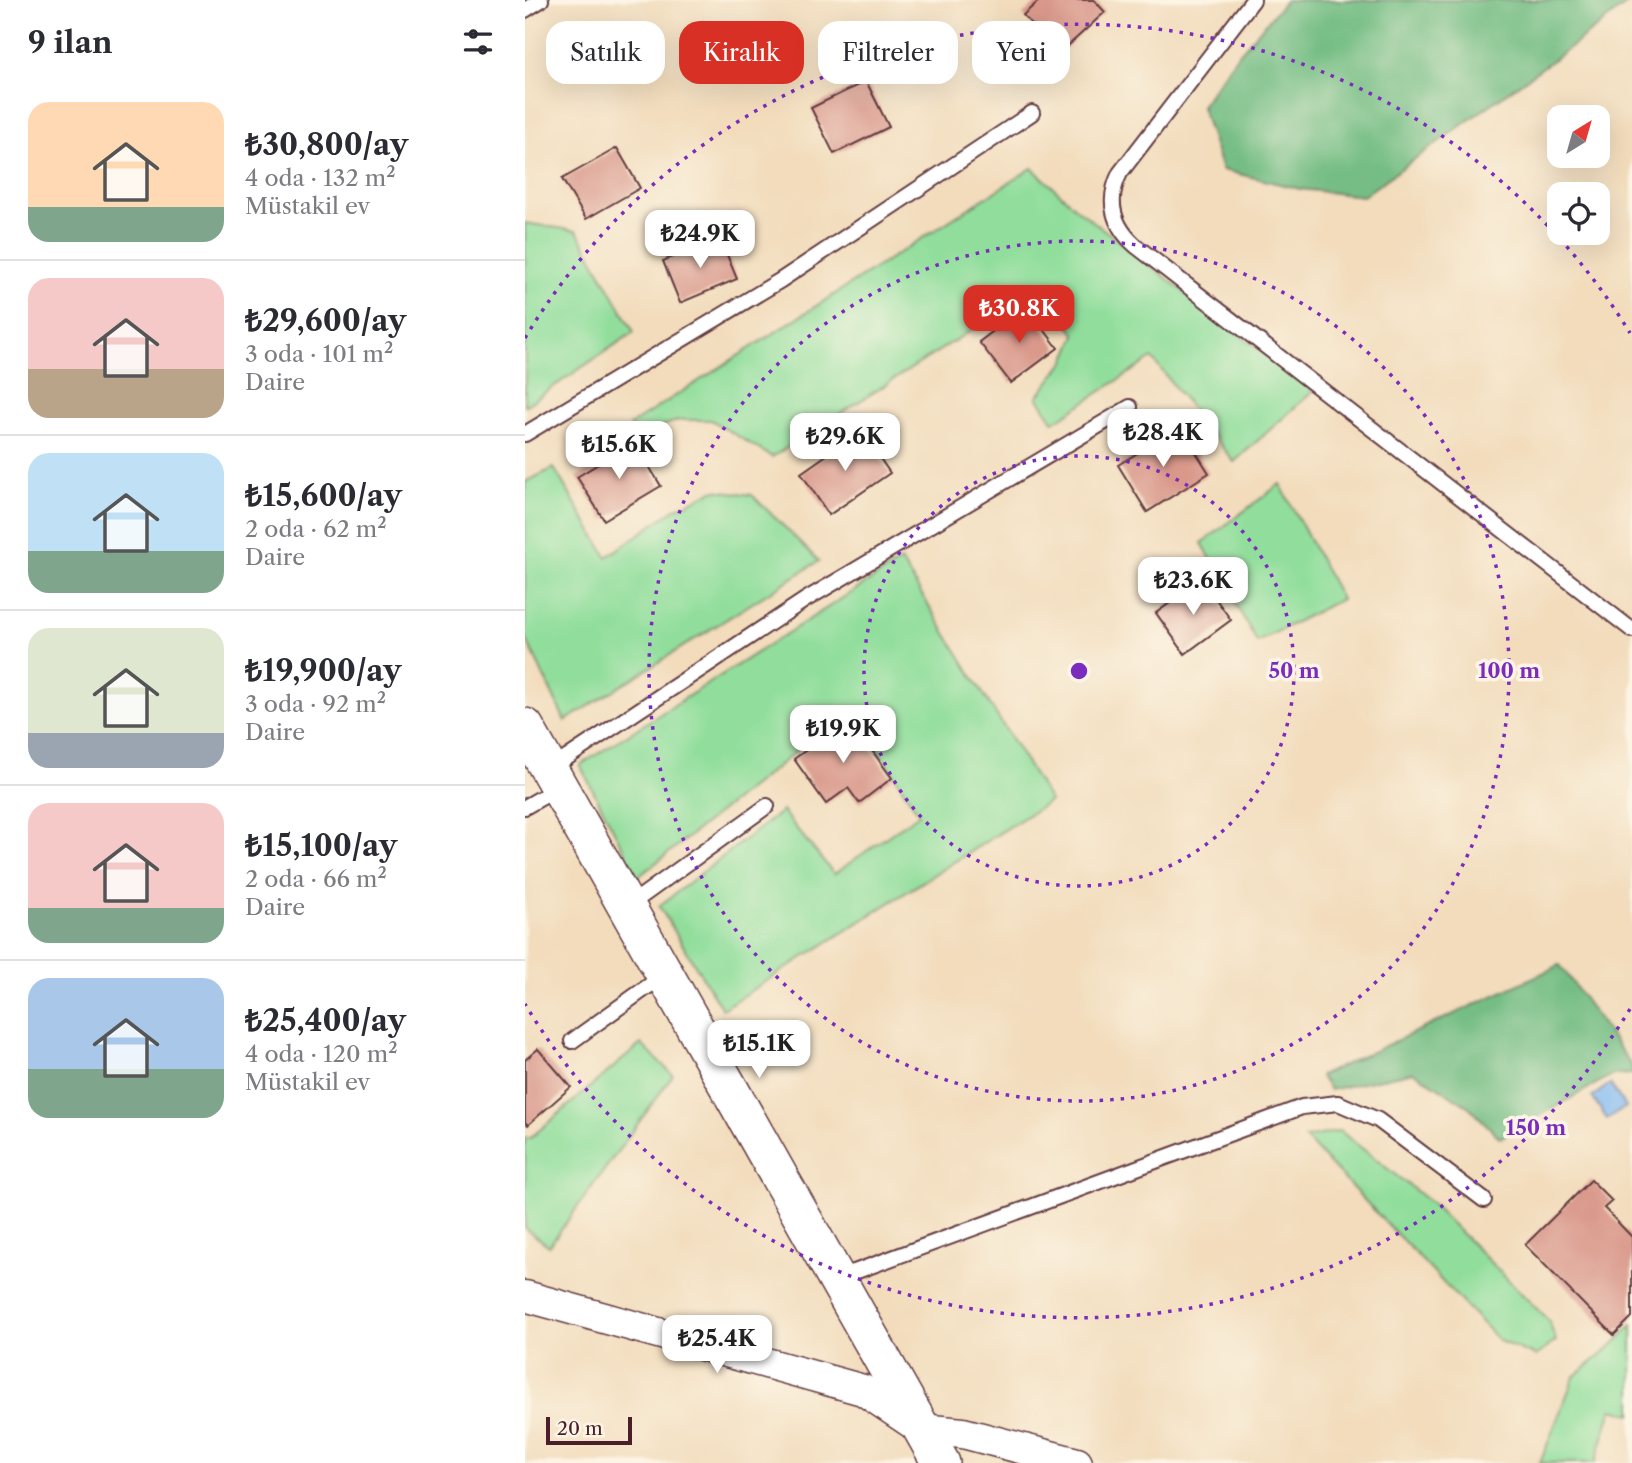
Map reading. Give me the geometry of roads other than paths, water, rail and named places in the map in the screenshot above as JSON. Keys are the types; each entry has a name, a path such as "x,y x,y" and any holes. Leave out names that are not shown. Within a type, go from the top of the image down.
{"street":[{"path":"525,727 941,1463"},
{"path":"525,1296 863,1390 921,1429 963,1433 1077,1463"}],"lane":[{"path":"525,10 541,0"},
{"path":"1253,0 1119,173 1114,183 1112,206 1120,229 1136,246 1632,629"},
{"path":"525,434 781,281 1032,113"},
{"path":"525,807 554,779 805,600 1130,407"},
{"path":"627,907 767,806"},
{"path":"572,1041 665,974"},
{"path":"838,1278 1303,1107 1338,1103 1378,1120 1484,1200"}],"water":[{"path":"1610,1084 1626,1107 1607,1119 1592,1097"}]}
